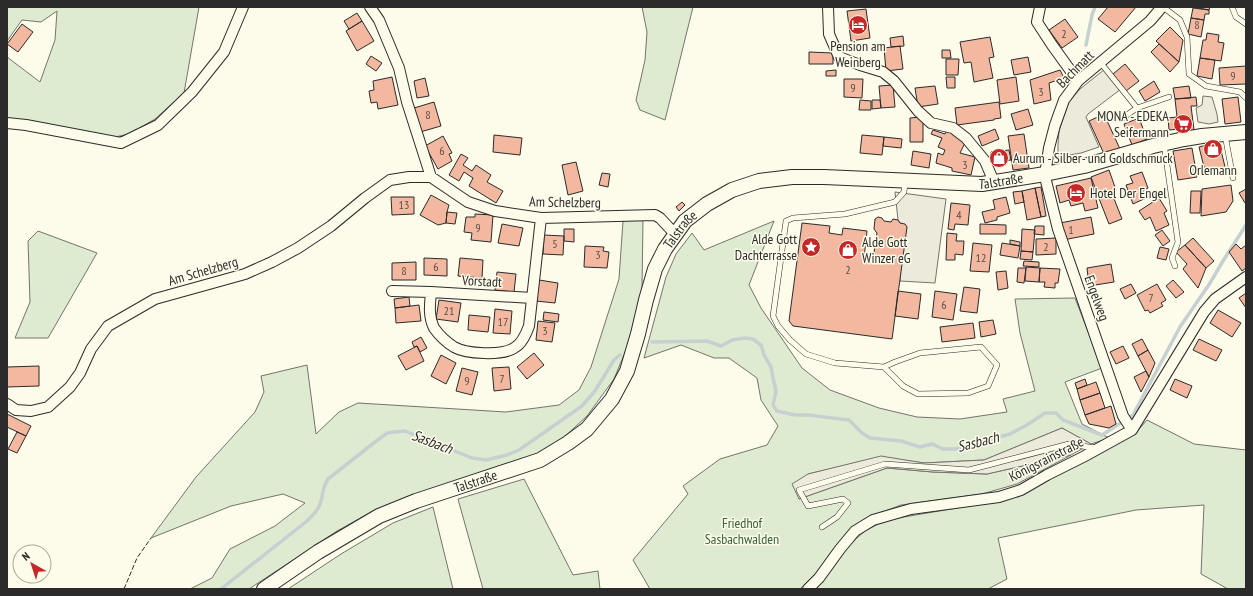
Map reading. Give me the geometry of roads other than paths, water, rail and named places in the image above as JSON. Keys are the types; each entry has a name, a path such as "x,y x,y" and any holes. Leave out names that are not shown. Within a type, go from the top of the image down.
{"main road":[{"name":"Talstraße","path":"264,589 318,552 379,516 416,501 540,460 586,429 612,399 624,377 638,334 655,269 665,249 685,222 707,204 732,190 759,182 792,177 982,184 1084,166 1164,144 1202,136 1246,132"}],"street":[{"path":"7,122 121,143 158,125 192,92 224,52 243,7"},
{"path":"370,7 378,20 399,68 407,102 431,177"},
{"path":"828,7 829,34 839,57 883,72 894,81 918,111 931,123 952,128 966,138 985,161 994,182"},
{"path":"1040,7 1037,22 1078,81"},
{"name":"Bachmatt","path":"1045,174 1048,148 1064,100 1078,81 1150,22 1162,7"},
{"name":"Engelweg","path":"1045,174 1058,229 1123,416 1132,430"},
{"name":"Am Schelzberg","path":"7,404 16,410 31,411 48,407 70,387 80,373 91,349 108,326 155,299 245,274 272,262 298,248 331,226 390,180 410,176 431,177 468,202 495,211 541,218 655,215 660,218 675,234"},
{"path":"431,292 429,311 434,327 441,337 455,348 472,352 491,353 503,352 514,348 524,339 529,326 541,218"},
{"name":"Königsrainstraße","path":"808,589 819,578 855,531 873,520 911,509 999,497 1020,490 1132,430 1204,312 1215,299 1246,277"},
{"name":"Vorstadt","path":"392,291 532,298"}],"lane":[{"path":"1162,7 1180,20 1187,37 1189,74 1206,86 1240,92 1246,98"},
{"path":"1232,7 1236,17 1246,24"},
{"path":"1100,62 1137,108"},
{"path":"1121,119 1137,108 1169,98"},
{"path":"1224,134 1233,178"},
{"path":"1164,144 1178,242 1172,258 1174,266"},
{"path":"884,367 903,386 918,394 968,393 988,386 997,365 981,347 920,353 884,367 835,363 806,354 790,340 778,326 773,316 786,221 793,218 845,214 895,202 904,192 905,181"},
{"path":"822,527 837,517 848,503 844,499 808,506 804,502 799,490 886,464 969,470 1069,444 1098,449"}],"waterway":[{"path":"1086,45 1095,7"},
{"name":"Sasbach","path":"652,342 707,341 721,346 732,340 745,338 753,339 761,345 764,355 771,367 776,391 773,405 777,411 795,415 849,420 862,433 870,438 901,441 920,447 932,444 943,449 956,449 1010,434 1045,413 1056,413 1063,420 1102,435 1133,415 1180,327 1210,283 1246,225"},
{"name":"Sasbach","path":"221,589 307,521 319,507 324,486 328,479 387,433 405,431 472,458 486,460 507,455 519,450 582,406 595,391 614,360 620,355"}],"place":[{"name":"Pension am Weinberg","path":"858,25"},
{"name":"MONA - EDEKA Seifermann","path":"1183,124"},
{"name":"Orlemann","path":"1213,149"},
{"name":"Aurum - Silber- und Goldschmuck","path":"999,158"},
{"name":"Hotel Der Engel","path":"1076,193"},
{"name":"Alde Gott Dachterrasse","path":"811,247"},
{"name":"Alde Gott Winzer eG","path":"848,250"}],"park label":[{"name":"Friedhof Sasbachwalden","path":"742,532"}]}
